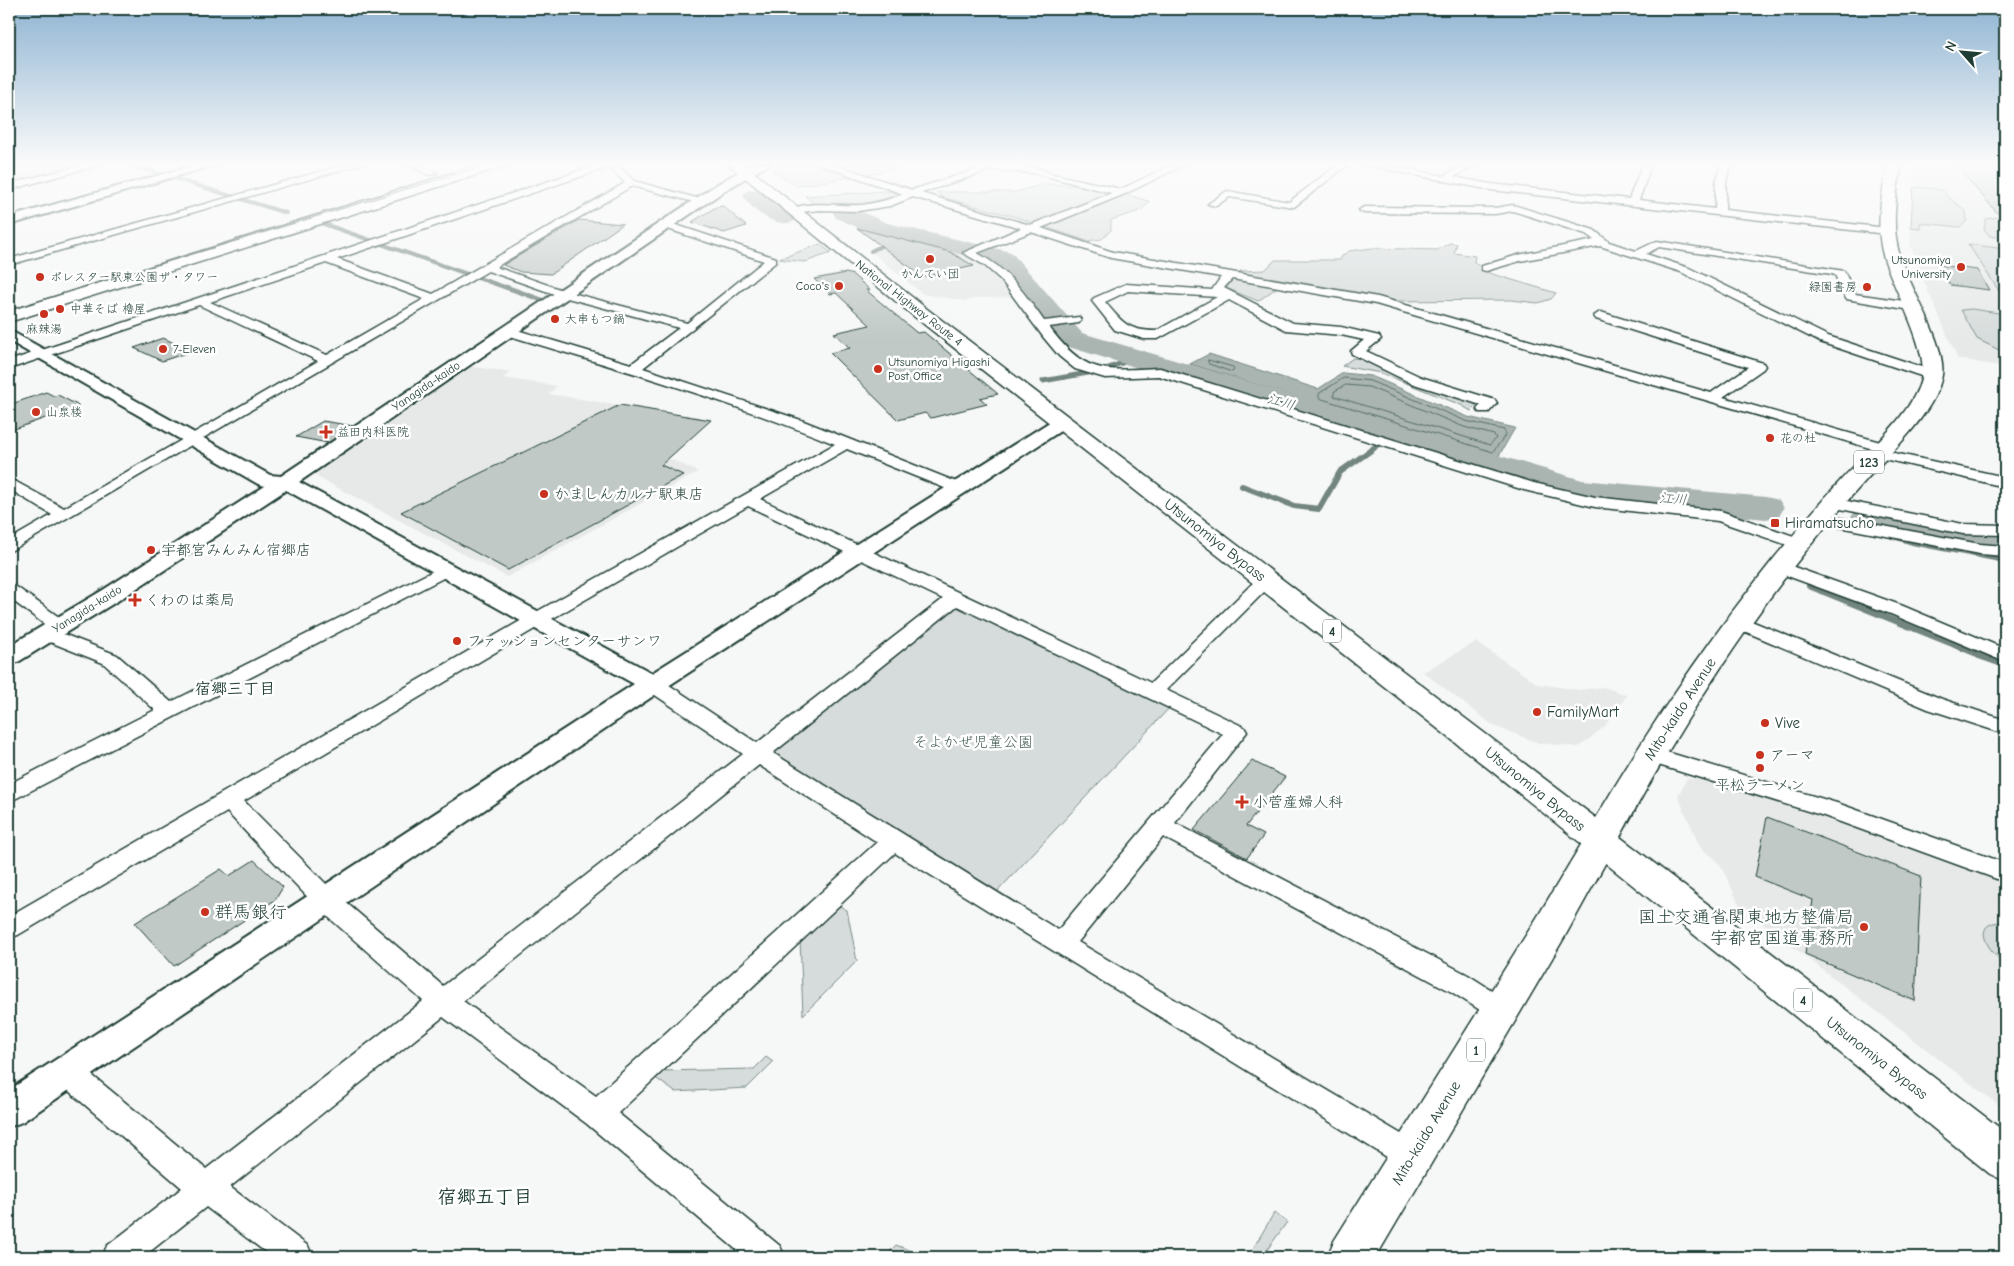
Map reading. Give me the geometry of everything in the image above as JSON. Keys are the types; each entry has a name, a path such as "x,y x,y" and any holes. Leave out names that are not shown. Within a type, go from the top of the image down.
{"main road":[{"path":"9,302 271,222"},
{"path":"140,262 278,222"},
{"path":"9,317 304,222"},
{"path":"233,246 249,244 321,222"},
{"name":"National Highway Route 4","path":"810,222 1062,422"},
{"name":"Mito-kaido Avenue","path":"1350,1257 1413,1157 1500,1009 1552,927 1650,755 1738,622 1826,511 1924,398 1932,375 1930,354 1892,257 1887,230 1888,222"},
{"name":"Utsunomiya Bypass","path":"1062,422 2005,1159"}],"street":[{"path":"9,262 151,222"},
{"path":"9,365 436,222"},
{"path":"9,547 200,433 564,222"},
{"name":"Yanagida-kaido","path":"9,656 285,482 670,222"},
{"path":"1011,222 1110,255 1378,301 1713,399 1879,450 2005,482"},
{"path":"1046,222 968,254 979,257 994,265 1075,364 1098,374 1160,372 1530,487 1595,502 1720,516 1799,544"},
{"path":"1558,222 1590,232 1603,242 1685,270 1824,339 1932,375"},
{"path":"1809,222 1887,230"},
{"path":"633,369 689,327 772,260 666,225"},
{"path":"1486,268 1518,258 1603,242"},
{"path":"1638,254 1657,244 1834,271 1840,273 1850,297 1911,306"},
{"path":"326,259 433,298"},
{"path":"486,267 564,294 689,327"},
{"path":"1230,275 1217,289 1290,327 1342,331 1375,338 1357,351 1416,380 1490,403 1484,409"},
{"path":"1126,287 1230,295 1158,335 1144,335 1119,327 1098,301 1126,287"},
{"path":"199,301 327,360"},
{"path":"1600,316 1758,366 1722,390 1713,399"},
{"path":"1044,325 1072,321"},
{"path":"9,322 51,351 200,433 265,480 285,482 653,684 757,755 1061,944 1413,1157"},
{"path":"507,331 633,369 796,423 958,488"},
{"path":"9,335 51,351"},
{"path":"9,1110 653,684 1062,422"},
{"path":"9,928 536,620 847,443"},
{"path":"9,483 63,514"},
{"path":"748,500 1237,732 1061,944"},
{"path":"1826,511 1963,529 2005,530"},
{"path":"1826,511 1980,549 2005,551"},
{"path":"1780,567 1897,610 2005,656"},
{"path":"9,794 445,570"},
{"path":"1153,692 1266,580"},
{"path":"9,590 53,630 110,659 170,712"},
{"path":"118,1257 956,598"},
{"path":"1738,622 1935,704 2005,728"},
{"path":"1650,755 1686,769 1773,791 1867,822 2005,873"},
{"path":"229,800 326,900 442,1001 596,1114 770,1257"},
{"path":"1160,825 1459,983 1500,1009"},
{"path":"596,1114 894,840"},
{"path":"66,1072 206,1188 297,1257"}],"shaded area":[{"name":"Utsunomiya University","path":"1911,222 2005,222 2005,367 1958,359 1920,273 1910,243"},
{"path":"902,237 960,252 989,266 1015,297 978,298 966,301 923,294 870,251"},
{"path":"466,366 511,372 503,378 557,386 549,394 711,420 668,458 698,472 507,577 317,477 318,467"},
{"path":"1476,642 1538,684 1579,690 1603,687 1627,695 1604,727 1579,747 1539,743 1494,726 1423,672"},
{"path":"1687,778 1704,780 1776,798 2005,880 2005,1110 1740,906 1720,864 1700,847 1678,796"}],"green space":[{"path":"1031,222 1111,222 1111,230 1102,239 1087,241"},
{"path":"1911,222 1966,222 1960,227 1920,223 1920,228 1911,227"},
{"path":"1985,222 2005,222 2005,239 1990,236 1984,229"},
{"path":"1450,243 1457,244 1454,253 1475,256 1474,262 1489,273 1556,293 1551,299 1538,303 1511,300 1392,301 1286,281 1258,301 1226,288 1240,271 1265,270 1275,260 1340,260 1349,251 1373,248 1437,250"},
{"path":"820,244 831,253 805,262 779,259"},
{"path":"1968,244 2005,249 2005,300"},
{"path":"1972,309 2005,314 2005,353 1977,339 1961,310"},
{"path":"1353,358 1366,359 1415,382 1473,402 1476,406 1471,411 1461,405 1381,373 1342,366"},
{"name":"そよかぜ児童公園","path":"958,604 1171,706 995,894 768,755"},
{"path":"836,904 847,910 857,961 803,1015 800,939"},
{"path":"2005,922 2005,963 1992,951 1985,938 1984,931 1987,926 1994,923"},
{"path":"766,1057 773,1062 747,1088 675,1092 654,1077 660,1071 754,1069"},
{"path":"1274,1213 1287,1222 1262,1257 1248,1257"},
{"path":"896,1245 926,1257 884,1257"}],"water":[{"path":"1209,354 1318,389 1343,373 1371,376 1468,417 1515,428 1497,459 1190,364"}],"building":[{"path":"575,222 623,224 551,274 521,272 503,265"},
{"path":"692,222 741,222 746,226 724,233"},
{"name":"かんてい団","path":"857,228 950,252 974,266 923,277"},
{"path":"1938,265 1977,270 1989,290 1950,285"},
{"name":"Utsunomiya Higashi Post Office","path":"846,273 853,275 870,290 866,290 917,333 924,332 998,394 980,398 987,404 931,418 925,413 898,420 830,353 850,348 834,333 870,325 836,293 830,294 814,279"},
{"name":"7-Eleven","path":"163,338 192,351 162,361 134,348"},
{"name":"山泉楼","path":"46,392 54,396 58,395 79,406 9,431 9,405"},
{"name":"かましんカルナ駅東店","path":"620,405 711,420 661,465 683,475 508,570 401,512"},
{"name":"益田内科医院","path":"323,421 353,426 328,443 296,437"},
{"name":"小菅産婦人科","path":"1252,761 1285,777 1246,826 1264,835 1247,858 1194,830"},
{"name":"国土交通省関東地方整備局 宇都宮国道事務所","path":"1767,817 1921,876 1915,1001 1805,954 1813,900 1755,877"},
{"name":"群馬銀行","path":"254,860 283,887 275,900 174,966 135,923 221,869 229,876"}],"waterway":[{"name":"江川","path":"865,222 879,228 1002,257 1072,339 1579,490 1766,508"},
{"path":"324,224 510,289"},
{"path":"871,251 905,234"},
{"path":"506,287 542,300"},
{"path":"1100,371 1136,358"},
{"path":"1043,381 1088,373"},
{"name":"江川","path":"1388,439 1394,435"},
{"path":"1372,449 1378,445"},
{"path":"1242,486 1294,506 1319,509 1340,472 1374,448"},
{"name":"江川","path":"1870,517 1990,542 2005,541"},
{"path":"1878,519 1893,536 1912,542 2005,560"},
{"path":"1809,586 1982,656"},
{"path":"1979,655 2005,664"}],"tram line":[{"path":"9,310 298,222"}],"place":[{"name":"かんてい団","path":"930,259"},
{"name":"Utsunomiya University","path":"1961,267"},
{"name":"ポレスター駅東公園ザ・タワー","path":"40,277"},
{"name":"Coco's","path":"839,286"},
{"name":"緑園書房","path":"1867,287"},
{"name":"中華そば 櫓屋","path":"60,309"},
{"name":"麻辣湯","path":"44,314"},
{"name":"大串もつ鍋","path":"555,319"},
{"name":"7-Eleven","path":"163,349"},
{"name":"Utsunomiya Higashi Post Office","path":"878,369"},
{"name":"山泉楼","path":"36,412"},
{"name":"益田内科医院","path":"326,432"},
{"name":"花の杜","path":"1770,438"},
{"name":"かましんカルナ駅東店","path":"544,494"},
{"name":"Hiramatsucho","path":"1775,523"},
{"name":"宇都宮みんみん宿郷店","path":"151,550"},
{"name":"くわのは薬局","path":"135,600"},
{"name":"ファッションセンターサンワ","path":"457,641"},
{"name":"FamilyMart","path":"1537,712"},
{"name":"Vive","path":"1765,723"},
{"name":"アーマ","path":"1760,755"},
{"name":"平松ラーメン","path":"1760,768"},
{"name":"小菅産婦人科","path":"1242,802"},
{"name":"群馬銀行","path":"205,912"},
{"name":"国土交通省関東地方整備局 宇都宮国道事務所","path":"1864,927"}],"district":[{"name":"宿郷三丁目","path":"235,689"},
{"name":"宿郷五丁目","path":"485,1197"}]}
